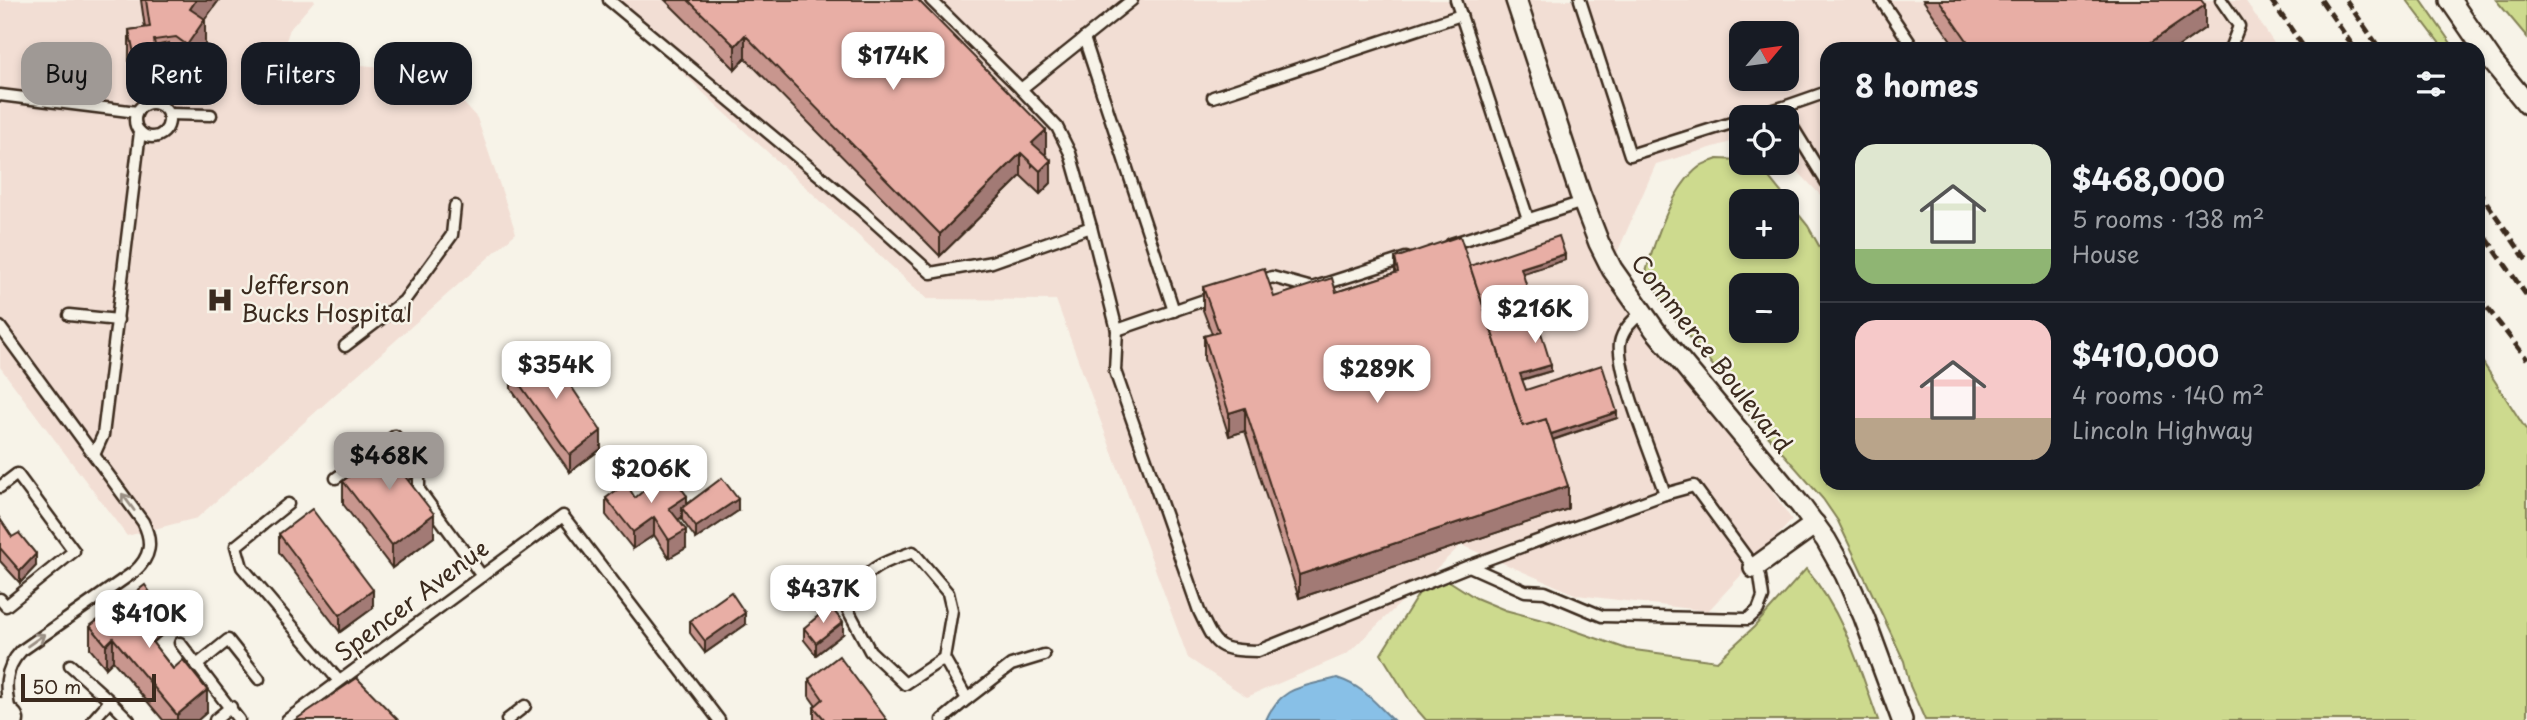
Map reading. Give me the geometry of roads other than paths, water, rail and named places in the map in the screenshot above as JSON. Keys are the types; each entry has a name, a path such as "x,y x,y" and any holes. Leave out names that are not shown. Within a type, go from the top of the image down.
{"main road":[{"path":"0,713 9,720"}],"street":[{"name":"Commerce Boulevard","path":"1516,0 1583,202 1612,269 1642,313 1826,540 1864,617 1902,720"},
{"path":"2450,0 2479,42"},
{"path":"2485,51 2527,104"},
{"path":"1754,568 1815,524"}],"lane":[{"path":"610,0 861,210 931,273 992,262 1091,227"},
{"path":"931,0 1057,127 1066,143 1117,330 1115,372 1199,611 1213,640 1230,650 1258,651 1469,566 1693,486 1754,568 1759,576 1763,597 1758,610 1748,619 1602,616 1545,592 1525,590 1469,566"},
{"path":"1021,89 1132,0"},
{"path":"1457,0 1528,219"},
{"path":"1580,0 1630,155 1729,124"},
{"path":"1881,0 1909,42"},
{"path":"2221,0 2239,26 2233,42"},
{"path":"1213,97 1461,15"},
{"path":"1084,38 1174,310"},
{"path":"0,95 137,112"},
{"path":"1799,107 1820,96"},
{"path":"153,103 163,106 169,114 169,124 164,133 154,137 140,132 135,125 137,112 143,106 153,103"},
{"path":"169,114 211,115"},
{"path":"94,455 103,435 140,132"},
{"path":"1799,137 1820,172"},
{"path":"1435,249 1583,202"},
{"path":"345,346 404,301 452,235 455,205"},
{"path":"1249,285 1272,277 1312,288 1413,256"},
{"path":"1117,330 1226,293"},
{"path":"1642,313 1632,320 1620,342 1624,375 1665,494"},
{"path":"69,315 118,320"},
{"path":"0,327 143,522 150,542 148,554 134,572 13,659 5,684 9,720"},
{"path":"336,478 395,436 419,471 419,490 482,576"},
{"path":"0,487 17,474 74,551 6,606 0,599"},
{"path":"288,504 236,546 242,567 339,681"},
{"name":"Spencer Avenue","path":"287,720 563,516 719,720"},
{"path":"944,658 905,684 870,651 847,608 857,583 882,563 913,552 948,593 952,610 944,658 967,699"},
{"path":"197,665 228,640 259,679"},
{"path":"180,643 197,665 208,687 231,707 239,720"},
{"path":"942,720 1011,665 1044,655"},
{"path":"70,665 129,720"},
{"path":"93,720 110,701"},
{"path":"507,720 525,706"},
{"path":"215,720 231,707"}],"water":[{"path":"1337,678 1361,690 1393,720 1266,720 1279,700 1295,689"}],"railway":[{"path":"2271,0 2300,42"},
{"path":"2321,0 2350,42"},
{"path":"2346,0 2375,42"},
{"path":"2485,200 2527,261"},
{"path":"2485,236 2527,296"},
{"path":"2485,305 2527,359"}],"place":[{"name":"Jefferson Bucks Hospital","path":"220,300"}]}
